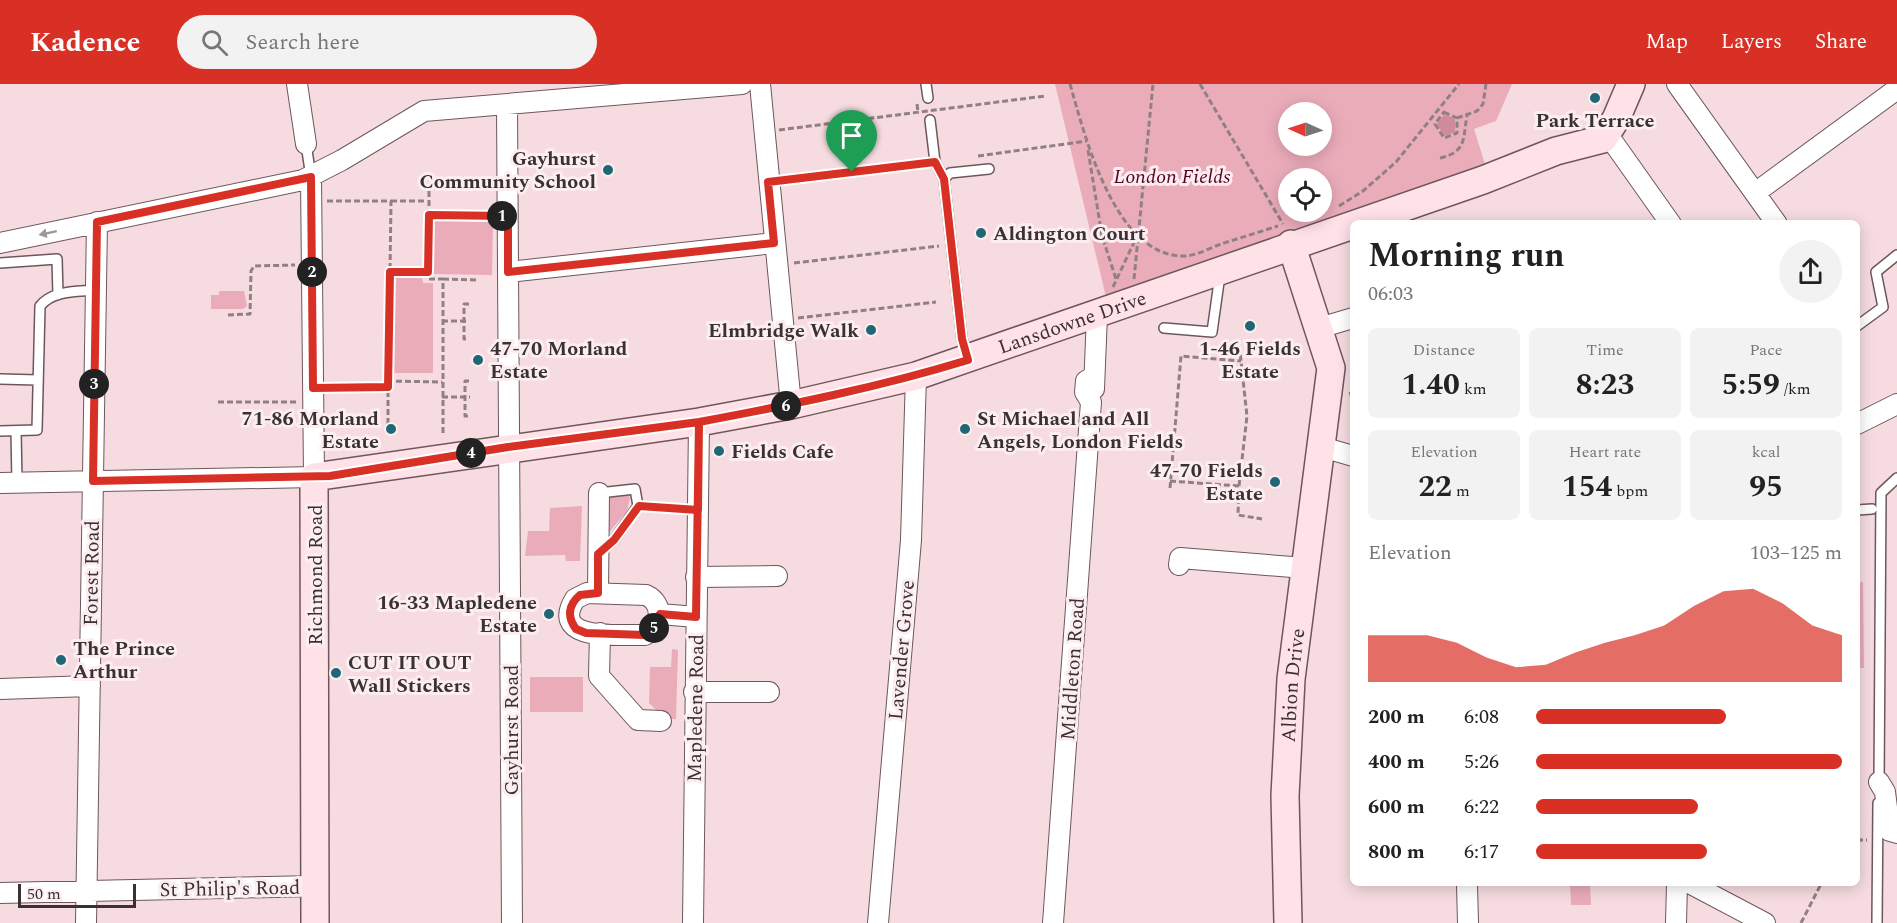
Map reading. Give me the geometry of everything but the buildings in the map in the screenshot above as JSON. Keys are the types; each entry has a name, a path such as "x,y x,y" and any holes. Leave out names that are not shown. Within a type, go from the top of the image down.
{"street":[{"name":"Richmond Road","path":"297,84 306,144"},
{"path":"0,243 311,177 424,111 507,105 623,90 742,84"},
{"path":"760,84 772,129 768,182 790,405"},
{"path":"1631,84 1608,135 1668,220"},
{"path":"1677,84 1774,220"},
{"path":"1755,193 1897,89"},
{"name":"Gayhurst Road","path":"507,105 512,923"},
{"name":"Lansdowne Drive","path":"8,482 314,477 508,447 699,422 790,405 916,376 968,360 1104,304 1221,270 1290,230 1608,135"},
{"name":"Richmond Road","path":"311,177 315,923"},
{"name":"Forest Road","path":"86,923 97,222"},
{"name":"Albion Drive","path":"1288,923 1287,736 1291,679 1331,368 1290,230"},
{"path":"508,272 774,243"},
{"name":"Middleton Road","path":"1053,923 1092,395 1104,304"},
{"path":"1319,328 1350,319"},
{"name":"Lavender Grove","path":"878,923 911,540 916,376"},
{"path":"1860,422 1897,404"},
{"name":"Mapledene Road","path":"693,923 699,422"},
{"path":"1322,447 1350,455"},
{"path":"598,593 599,493"},
{"path":"1179,565 1179,558 1305,568"},
{"path":"696,577 777,576"},
{"path":"598,593 646,595 654,601 660,614 652,631 645,635 600,633 576,629 570,613 571,605 580,595 598,593"},
{"path":"660,614 696,617"},
{"path":"600,633 599,676 638,720 662,721"},
{"path":"0,689 90,686"},
{"path":"694,692 769,692"},
{"path":"1879,782 1885,792 1890,831 1897,833"},
{"name":"St Philip's Road","path":"0,893 316,886"},
{"path":"1467,886 1468,923"},
{"path":"1676,923 1677,886"},
{"path":"1695,886 1766,923"}],"lane":[{"path":"926,84 928,98"},
{"path":"930,120 935,162 944,179 962,339 968,360"},
{"name":"Richmond Road","path":"306,144 311,177"},
{"path":"944,179 950,173 989,169"},
{"path":"1860,324 1883,307 1876,272 1897,255"},
{"path":"0,263 57,259 58,295"},
{"path":"1164,328 1212,332 1221,270"},
{"path":"0,431 37,430 40,306 45,300 58,295 96,290"},
{"path":"0,379 38,380"},
{"path":"8,482 16,431"},
{"path":"1877,923 1881,493 1897,478"},
{"path":"598,554 614,540 639,506 635,489 599,493"},
{"path":"1860,510 1872,509"}],"path":[{"path":"1070,84 1087,141 1110,196 1138,238 1163,253 1187,256 1290,230 1200,84"},
{"path":"1133,286 1153,84"},
{"path":"1335,209 1363,191 1396,162 1459,84"},
{"path":"1457,118 1457,133 1444,138 1436,124 1444,112 1457,118 1477,111 1483,104 1486,84"},
{"path":"772,129 1045,96"},
{"path":"1440,158 1457,153 1461,149 1467,114"},
{"path":"977,156 1087,141"},
{"path":"1087,141 1102,236 1116,279"},
{"path":"768,182 935,162"},
{"path":"429,184 428,279 479,280"},
{"path":"322,201 424,201"},
{"path":"388,424 391,201"},
{"path":"429,215 508,216"},
{"path":"1104,304 1138,238"},
{"path":"777,265 951,244"},
{"path":"228,315 250,314 251,271 254,266 312,264"},
{"path":"390,272 428,272"},
{"path":"443,279 443,433"},
{"path":"795,319 936,302"},
{"path":"469,304 464,303 467,321 464,339 469,339"},
{"path":"442,321 467,321"},
{"path":"1240,352 1247,416 1238,515 1262,519"},
{"path":"1170,488 1180,356 1241,361"},
{"path":"388,381 442,382"},
{"path":"469,381 465,381 467,397 465,416 470,416"},
{"path":"218,402 388,387"},
{"path":"442,397 467,397"},
{"path":"1170,480 1239,486"},
{"path":"639,506 698,510"},
{"path":"1801,923 1820,886"}],"green space":[{"name":"London Fields","path":"1055,84 1512,84 1496,121 1474,129 1485,164 1332,218 1332,168 1278,168 1278,222 1320,222 1106,297"},
{"path":"432,221 493,222 492,275 431,274"},
{"path":"391,276 422,276 423,283 433,283 433,373 391,373"},
{"path":"219,291 244,291 247,306 243,309 211,309 211,295 219,295"},
{"path":"627,493 630,498 627,511 607,535 606,496"},
{"path":"582,506 580,561 566,561 565,555 525,556 528,531 549,531 550,508"},
{"path":"1860,582 1863,582 1864,668 1860,668"},
{"path":"672,649 678,650 676,719 665,719 649,703 650,667 671,667"},
{"path":"530,677 583,677 583,712 530,712"},
{"path":"1570,886 1590,886 1591,905 1571,905"}],"shaded area":[{"path":"1445,114 1455,119 1455,132 1444,136 1437,124"}],"place":[{"name":"Park Terrace","path":"1595,98"},
{"name":"Gayhurst Community School","path":"608,170"},
{"name":"Aldington Court","path":"981,233"},
{"name":"1-46 Fields Estate","path":"1250,326"},
{"name":"Elmbridge Walk","path":"871,330"},
{"name":"47-70 Morland Estate","path":"478,360"},
{"name":"71-86 Morland Estate","path":"391,429"},
{"name":"St Michael and All Angels, London Fields","path":"965,429"},
{"name":"Fields Cafe","path":"719,451"},
{"name":"47-70 Fields Estate","path":"1275,482"},
{"name":"16-33 Mapledene Estate","path":"549,614"},
{"name":"The Prince Arthur","path":"61,660"},
{"name":"CUT IT OUT Wall Stickers","path":"336,673"}],"route":[{"path":"852,172 768,182 774,243 508,272 508,216 429,215 428,272 390,272 388,387 313,388 311,177 97,222 93,481 330,476 508,447 699,422 696,617 660,614 652,631 645,635 581,632 573,625 570,613 571,605 580,595 598,593 598,554 614,540 639,506 649,508 698,510 699,422 790,405 916,376 968,360 962,339 944,179 935,162 852,172"}]}
